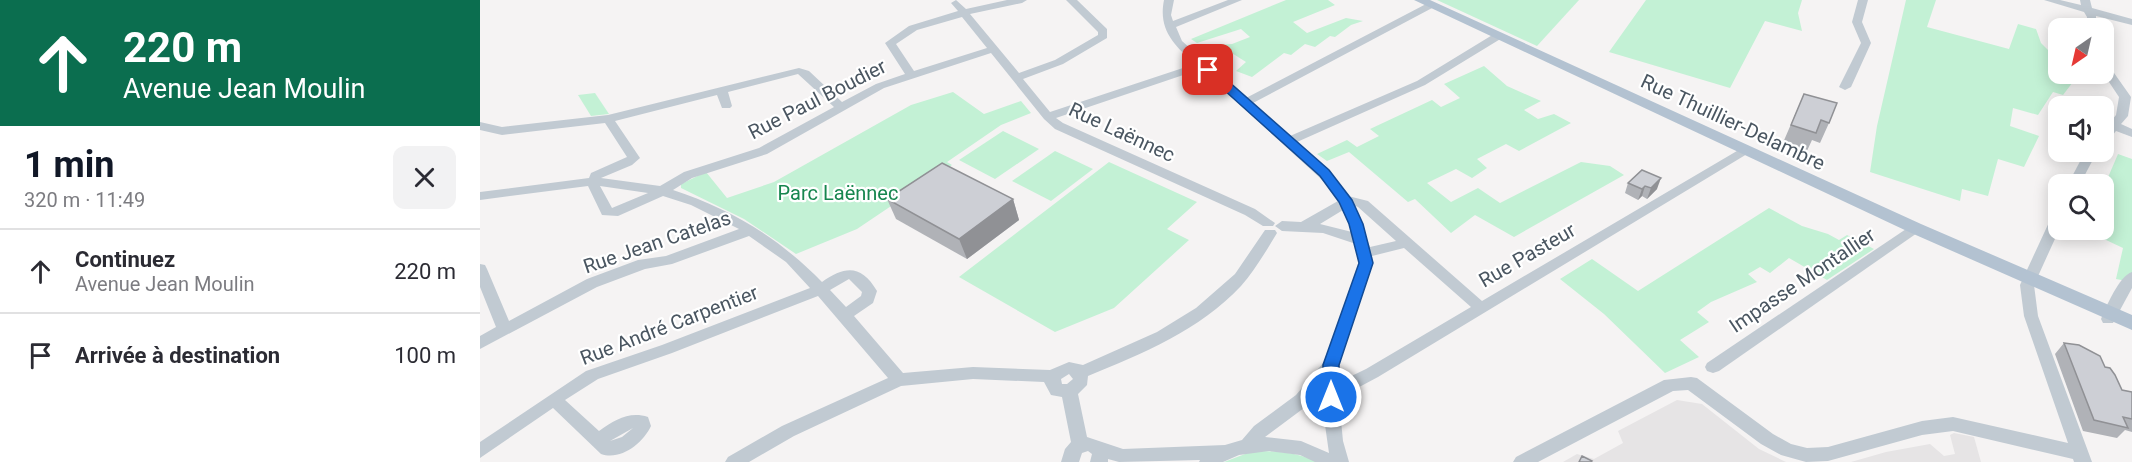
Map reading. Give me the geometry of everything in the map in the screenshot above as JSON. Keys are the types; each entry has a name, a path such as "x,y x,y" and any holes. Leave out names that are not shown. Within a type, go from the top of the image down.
{"main road":[{"name":"Rue Thuillier-Delambre","path":"1426,2 1746,151 2030,278 2109,316 2132,323"}],"street":[{"path":"911,75 890,43 913,28 976,9 1022,0"},
{"path":"1016,78 1059,62 1103,36 1103,31 1071,0"},
{"path":"1168,0 1166,15 1177,42 1324,173 1346,200 1363,247 1365,268 1331,365 1335,441 1340,462"},
{"path":"1169,26 1237,0"},
{"path":"1845,87 1866,43 1857,22 1863,0"},
{"path":"2049,0 2132,22"},
{"path":"2085,0 2092,18"},
{"path":"1245,103 1426,2"},
{"name":"Rue Laënnec","path":"956,3 1048,117 1072,133 1250,212 1273,228"},
{"path":"1289,141 1421,83 1498,36"},
{"name":"Rue Paul Boudier","path":"594,181 594,187 607,212 613,213 662,191 688,174 763,151 880,86 993,49"},
{"path":"1048,117 1203,65"},
{"path":"480,126 502,131 608,119 799,71 805,73 840,107"},
{"path":"2114,81 2125,97 2122,116 2115,126 2132,133"},
{"path":"722,91 726,106"},
{"path":"594,181 595,176 634,158 608,119"},
{"name":"Rue Pasteur","path":"1331,397 1746,151"},
{"path":"480,196 594,181 662,191 696,202 752,230 791,259 845,315 899,380"},
{"path":"1306,225 1336,209 1346,200 1351,199 1363,204 1480,307"},
{"path":"1080,373 1081,380 1078,385 1069,390 1061,391 1054,387 1054,376 1060,370 1069,368 1080,373 1159,337 1200,312 1234,284 1273,228 1306,225 1329,229 1363,247 1407,243"},
{"name":"Impasse Montallier","path":"1713,367 1916,228"},
{"name":"Rue Jean Catelas","path":"480,343 592,283 643,264 667,261 752,230"},
{"path":"2049,240 2027,285 2031,316 2081,457"},
{"path":"480,269 505,330"},
{"name":"Rue André Carpentier","path":"480,451 592,375 668,349 820,290 842,275 852,274 870,291 868,299 845,315"},
{"path":"2109,316 2132,277"},
{"path":"1248,445 1260,432 1302,400 1331,365"},
{"path":"735,462 788,431 899,380 973,373 1054,376"},
{"path":"1522,462 1660,389 1670,385 1691,383 1767,439 1787,450 1807,455 1828,454 1922,428 1953,424 2081,457"},
{"path":"1069,390 1080,445"},
{"path":"555,398 602,444"},
{"path":"1069,462 1072,452 1080,445 1093,444 1100,456 1225,452"},
{"path":"1208,462 1225,452 1248,445 1291,445 1319,454 1330,462"}],"shaded area":[{"path":"1677,400 1702,404 1759,449 1786,462 1563,462 1577,454 1594,459 1623,443 1618,431"},
{"path":"1954,433 1974,437 1981,462 1851,462 1886,452 1930,444 1944,456 1955,454 1950,435"}],"green space":[{"path":"1286,0 1328,0 1335,5 1293,22 1307,33 1346,18 1363,21 1351,25 1335,37 1330,36 1315,47 1305,44 1291,55 1284,53 1252,77 1236,71 1246,62 1219,45 1232,44 1250,37 1241,29 1197,43 1191,39"},
{"path":"1437,0 1579,0 1537,46"},
{"path":"1646,0 1802,0 1798,13 1802,31 1765,21 1730,88 1609,52"},
{"path":"1906,0 1936,0 1927,27 2009,49 2018,24 2036,29 2041,43 2048,50 2048,84 2071,84 2063,95 2053,92 2048,96 2038,115 2013,108 2010,126 2039,136 2024,167 1998,159 1988,196 1962,189 1960,201 1870,172 1877,126"},
{"path":"1484,66 1507,86 1541,101 1524,110 1538,119 1554,114 1571,123 1519,151 1506,144 1477,159 1487,168 1472,178 1456,169 1427,183 1451,202 1478,188 1500,203 1581,162 1610,166 1624,175 1514,237 1475,215 1451,233 1415,199 1408,202 1349,152 1327,161 1317,154 1347,140 1357,147 1379,136 1370,129 1432,100 1441,107 1460,98 1444,84"},
{"name":"Parc Laënnec","path":"953,92 984,114 1021,101 1031,113 1001,125 947,162 952,165 857,229 796,254 744,219 681,188 681,184 706,172 727,198 774,182 911,105"},
{"path":"595,93 609,114 591,116 578,95"},
{"path":"1003,131 1039,149 995,179 959,160"},
{"path":"1055,151 1093,169 1051,201 1012,181"},
{"path":"2118,154 2132,159 2132,282 2116,279 2123,248 2106,240 2114,240 2114,174 2109,174"},
{"path":"1109,162 1197,202 1167,229 1189,240 1114,308 1055,332 959,277"},
{"path":"1769,208 1802,226 1839,240 1847,235 1874,249 1827,280 1789,258 1770,273 1760,267 1748,274 1757,282 1711,302 1697,312 1709,322 1680,340 1699,357 1665,373 1604,314 1560,279 1592,259 1638,291"},
{"path":"1253,451 1286,453 1318,462 1224,462"}],"building":[{"path":"1804,94 1837,103 1829,123 1821,120 1816,133 1791,125"},
{"path":"942,163 1013,199 959,239 887,199"},
{"path":"1642,170 1661,178 1651,188 1645,186 1642,189 1628,183"},
{"path":"2064,343 2079,345 2100,356 2105,367 2110,368 2115,375 2122,390 2132,392 2132,419 2123,417 2128,428 2094,420"},
{"path":"1582,456 1592,461 1579,462"}],"route":[{"path":"1208,70 1324,173 1346,200 1356,224 1366,263 1331,365 1331,397"}]}
